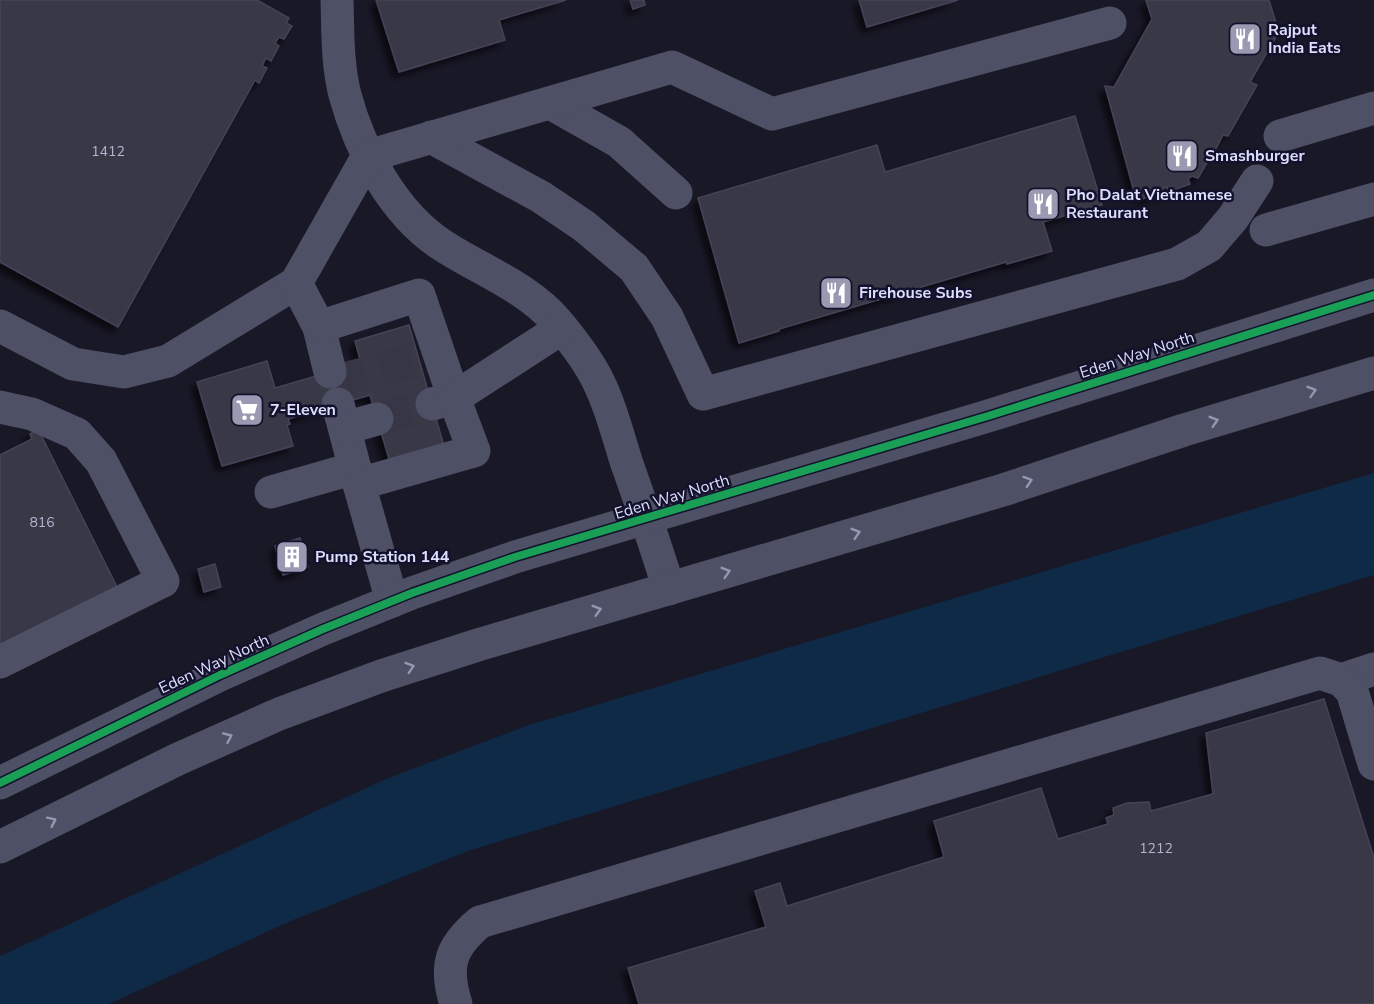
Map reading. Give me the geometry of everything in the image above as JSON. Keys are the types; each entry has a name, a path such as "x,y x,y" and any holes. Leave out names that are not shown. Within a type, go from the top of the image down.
{"street":[{"path":"337,0 341,70 345,94 368,156 399,203 428,235 532,299 557,321 580,351 599,382 669,589"},
{"path":"0,326 73,364 124,372 168,361 296,283 368,156 672,67 772,114 1110,23"},
{"path":"550,102 619,142 676,193"},
{"path":"1280,136 1374,108"},
{"path":"431,137 541,197 584,226 634,268 667,317 703,394 1178,264 1209,246 1233,219 1257,181"},
{"path":"1266,230 1374,199"},
{"path":"296,283 319,327 330,372"},
{"path":"270,492 474,451 443,401 428,356 419,295 319,327"},
{"name":"Eden Way North","path":"2,777 323,629 392,601 515,557 988,416 1374,295"},
{"path":"443,401 562,328"},
{"path":"0,847 178,759 279,714 425,662 1004,490 1184,430 1374,373"},
{"path":"0,407 32,414 77,434 101,461 164,581 0,662"},
{"path":"377,419 342,416 392,601"},
{"path":"1341,680 1374,669"},
{"path":"456,1004 451,988 451,956 464,935 480,922 1320,673 1341,680 1352,691 1374,764"}],"water":[{"path":"1374,473 1374,575 471,850 293,920 109,1004 0,1004 0,956 386,779 529,725"}],"building":[{"path":"0,0 257,0 289,18 286,23 292,26 284,39 279,37 275,43 279,46 271,61 266,58 262,66 267,68 259,83 255,80 118,327 0,262"},
{"path":"376,0 566,0 499,20 505,40 399,72"},
{"path":"630,0 644,0 645,5 633,9"},
{"path":"859,0 958,0 867,27"},
{"path":"1146,0 1269,0 1277,26 1270,28 1272,31 1270,35 1276,37 1250,82 1257,85 1228,136 1223,135 1213,154 1207,152 1204,157 1209,159 1198,178 1192,176 1188,179 1190,184 1168,192 1167,187 1163,188 1165,192 1142,199 1140,194 1135,195 1105,86 1114,87 1152,19"},
{"path":"1075,116 1102,205 1043,222 1052,251 1007,264 1006,262 739,343 698,198 877,145 885,172"},
{"path":"409,325 444,446 390,462 370,395 288,419 290,424 287,425 293,446 222,466 197,382 267,361 275,388 361,363 355,341"},
{"path":"38,429 118,589 0,647 0,455 32,439 30,434"},
{"name":"Pump Station 144","path":"300,538 308,567 283,575 275,546"},
{"path":"215,564 221,587 204,592 198,569"},
{"path":"1324,699 1374,858 1374,1004 639,1004 628,968 766,927 755,891 780,883 787,906 944,857 934,821 1041,788 1058,839 1108,824 1106,818 1114,815 1113,808 1127,803 1149,802 1151,811 1213,794 1206,733"}],"tunnel":[{"path":"333,382 418,359"},
{"path":"377,419 432,404"}],"cycle path":[{"path":"0,783 220,675 323,629 412,593 515,557 988,416 1374,295"}],"place":[{"name":"Rajput India Eats","path":"1245,39"},
{"name":"Smashburger","path":"1182,156"},
{"name":"Pho Dalat Vietnamese Restaurant","path":"1043,204"},
{"name":"Firehouse Subs","path":"836,293"},
{"name":"7-Eleven","path":"247,410"},
{"name":"Pump Station 144","path":"292,557"}]}
